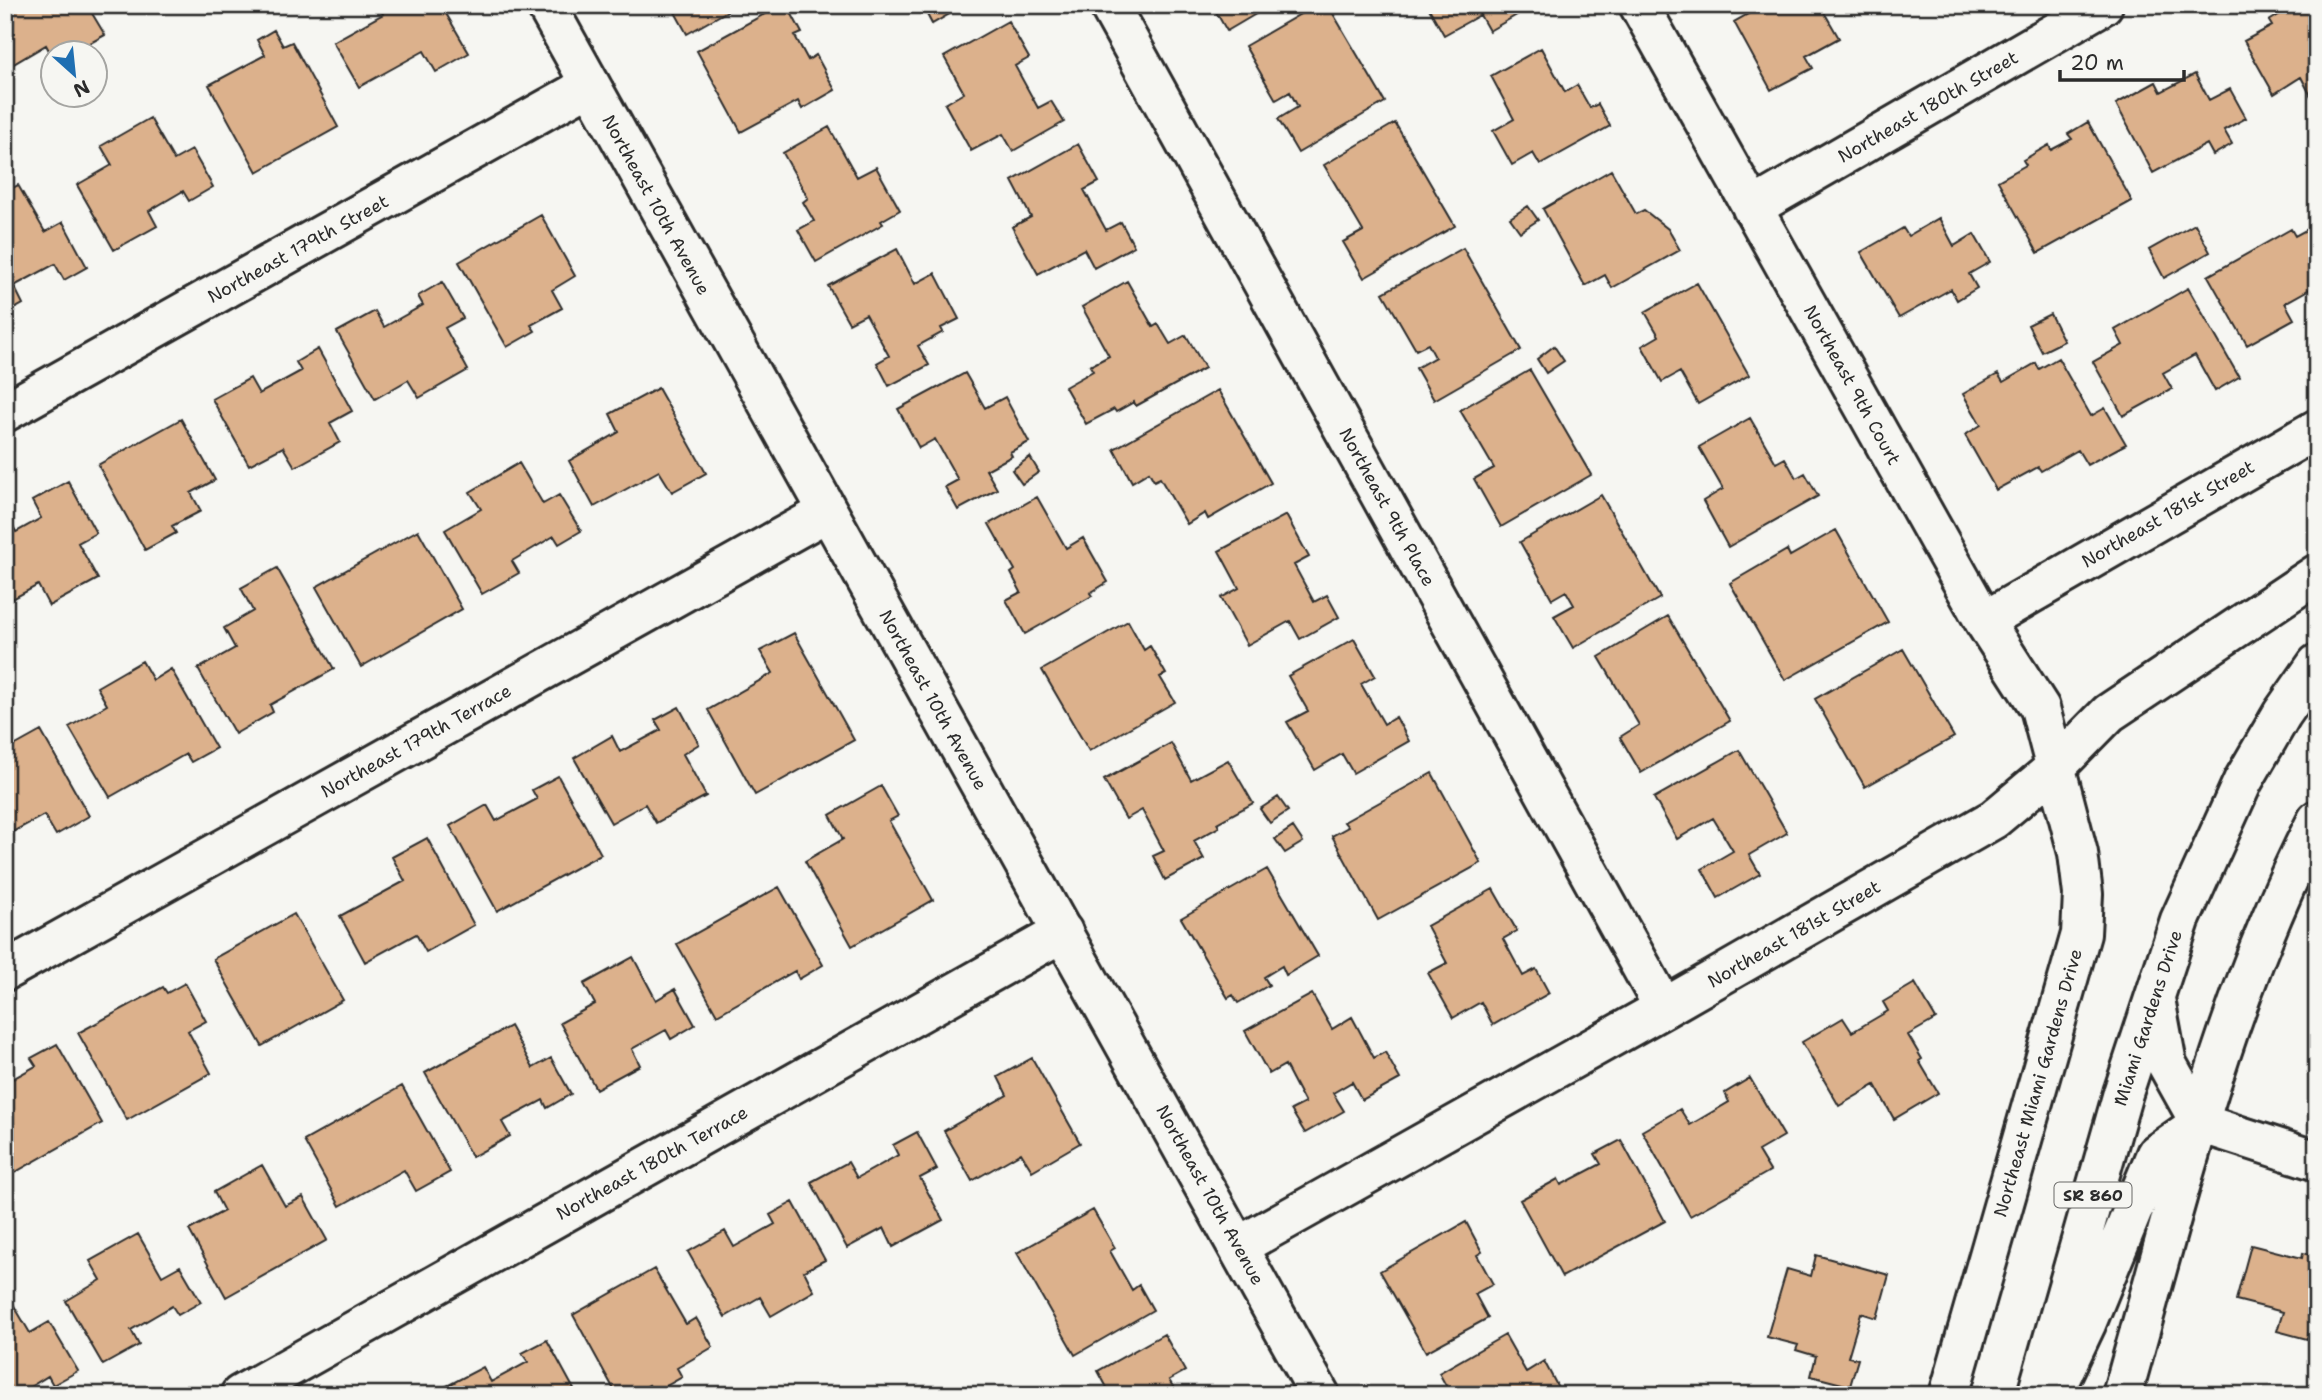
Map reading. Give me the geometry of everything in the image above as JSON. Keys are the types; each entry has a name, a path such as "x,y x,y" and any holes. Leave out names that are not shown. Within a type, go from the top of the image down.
{"street":[{"name":"Northeast 10th Avenue","path":"546,5 1320,1395"},
{"name":"Northeast 9th Place","path":"1109,5 1664,1009"},
{"name":"Northeast 9th Court","path":"1639,5 1984,621 2040,708 2056,767"},
{"name":"Northeast 180th Street","path":"1752,208 2104,5"},
{"name":"Northeast 179th Street","path":"5,412 590,85"},
{"name":"Northeast 181st Street","path":"1984,621 2317,429"},
{"name":"Northeast 179th Terrace","path":"5,971 827,512"},
{"name":"Northeast 181st Street","path":"1239,1246 1664,1009 1994,819 2056,767 2109,713 2317,574"},
{"name":"Miami Gardens Drive","path":"2037,1395 2108,1145 2180,920 2243,781 2282,714 2317,664"},
{"name":"Northeast Miami Gardens Drive","path":"1949,1395 2081,934 2082,894 2078,853 2056,767"},
{"path":"2122,1395 2200,1123 2241,993 2296,861 2317,820"},
{"name":"Northeast 180th Terrace","path":"240,1395 1063,932"},
{"path":"2154,997 2167,1065 2200,1123 2317,1161"},
{"path":"2052,1395 2086,1324 2156,1154 2200,1123"}],"building":[{"path":"5,5 87,5 105,35 100,38 38,38 38,50 10,66 5,57"},
{"path":"378,5 441,5 469,53 436,72 424,51 359,87 333,42 383,14"},
{"path":"671,5 738,5 687,34"},
{"path":"781,5 787,5 802,33 795,36 808,60 816,55 835,90 802,109 798,101 741,132 697,51"},
{"path":"922,5 965,5 932,24"},
{"path":"1212,5 1271,5 1227,31"},
{"path":"1316,5 1328,5 1385,102 1298,153 1278,119 1298,107 1290,92 1276,100 1245,46"},
{"path":"1427,5 1534,5 1489,31 1480,15 1444,35"},
{"path":"1764,5 1836,5 1824,12 1839,38 1806,56 1813,68 1771,90 1734,22"},
{"path":"2295,5 2299,10 2307,5 2317,5 2317,95 2312,98 2301,77 2274,94 2244,41 2272,26 2269,21"},
{"path":"1008,21 1029,58 1015,66 1038,108 1051,101 1064,122 1013,151 1003,134 971,151 945,104 964,93 944,57"},
{"path":"274,30 283,46 292,42 338,127 257,172 209,85 265,55 257,40"},
{"path":"1541,48 1565,92 1577,85 1590,108 1598,104 1610,126 1540,165 1533,153 1512,165 1493,131 1514,119 1491,76"},
{"path":"2195,74 2209,100 2230,89 2246,118 2224,130 2232,144 2213,155 2207,144 2153,173 2116,104 2156,82 2161,92"},
{"path":"150,118 174,160 192,150 213,187 189,201 183,191 149,211 157,226 114,250 77,185 112,165 101,146"},
{"path":"2088,122 2132,201 2038,253 1998,181 2026,165 2023,160 2049,145 2051,150 2072,139 2068,134"},
{"path":"1395,123 1455,226 1364,278 1343,242 1363,231 1324,165"},
{"path":"829,127 857,177 876,167 900,210 881,221 883,224 816,262 798,230 814,221 803,202 808,198 783,153"},
{"path":"1078,144 1099,182 1084,190 1106,230 1121,222 1134,246 1094,268 1084,249 1038,274 1012,227 1031,217 1012,181"},
{"path":"1611,170 1636,214 1644,210 1668,229 1680,250 1612,288 1605,275 1585,286 1543,209"},
{"path":"18,185 45,232 63,222 87,267 64,280 55,264 14,286 23,304 5,314 5,192"},
{"path":"1528,206 1538,220 1520,232 1510,218"},
{"path":"541,215 575,276 552,290 562,308 531,325 535,331 507,347 459,262"},
{"path":"1939,218 1954,246 1974,234 1990,262 1969,274 1977,288 1957,300 1951,289 1899,318 1861,252 1903,228 1908,236"},
{"path":"2195,224 2210,252 2164,278 2149,250"},
{"path":"2317,224 2317,285 2285,303 2294,319 2247,345 2208,276 2291,229 2295,236"},
{"path":"1463,248 1521,350 1434,400 1416,368 1435,357 1428,344 1416,350 1383,293"},
{"path":"897,249 915,284 935,273 959,319 941,328 943,332 918,346 929,365 889,386 877,363 889,356 866,314 849,323 828,286"},
{"path":"1127,281 1153,327 1158,324 1170,344 1186,335 1205,368 1136,406 1134,402 1116,412 1114,409 1086,424 1065,387 1093,371 1090,366 1109,356 1082,307"},
{"path":"442,282 463,318 445,328 468,370 419,398 408,380 375,399 337,332 375,311 384,327 423,305 418,296"},
{"path":"1697,283 1749,375 1698,404 1680,372 1662,382 1642,346 1659,336 1645,312"},
{"path":"2188,288 2239,377 2215,391 2195,355 2163,373 2172,389 2123,416 2093,362 2123,345 2115,330"},
{"path":"2050,314 2064,341 2042,352 2028,325"},
{"path":"1554,346 1564,361 1546,373 1537,359"},
{"path":"318,349 352,411 330,423 340,442 295,467 283,447 249,465 212,399 250,378 259,394 301,371 296,362"},
{"path":"2058,358 2091,416 2105,408 2126,444 2087,465 2078,450 2041,471 2038,467 1996,490 1965,435 1981,425 1963,394 1998,374 2003,382 2036,363 2039,369"},
{"path":"1530,370 1591,475 1501,527 1474,479 1494,468 1460,410"},
{"path":"965,373 985,408 1005,397 1029,442 1010,452 1012,456 986,470 997,489 958,510 945,487 958,480 935,439 919,448 898,409"},
{"path":"658,388 706,473 672,492 659,471 594,507 569,461 619,432 610,414"},
{"path":"1218,390 1271,483 1208,519 1205,513 1187,524 1160,478 1154,481 1149,472 1132,482 1114,449"},
{"path":"1750,418 1776,463 1785,458 1796,478 1805,473 1818,496 1728,547 1703,501 1723,489 1699,447"},
{"path":"181,419 215,480 191,493 201,511 172,526 176,533 145,550 98,465"},
{"path":"1030,457 1039,472 1022,484 1012,470"},
{"path":"519,463 543,504 559,495 581,531 559,544 554,536 512,561 519,573 482,594 445,530 481,509 470,492"},
{"path":"68,481 96,533 78,543 98,579 49,606 38,585 5,603 5,518 8,516 16,532 41,518 32,501"},
{"path":"1601,495 1660,598 1573,648 1554,616 1574,605 1566,591 1552,599 1520,542"},
{"path":"1037,497 1066,548 1083,538 1108,582 1090,593 1092,596 1025,634 1006,600 1021,592 1011,573 1015,570 989,524"},
{"path":"1286,515 1309,557 1294,565 1314,602 1327,595 1339,617 1300,639 1290,621 1247,645 1221,598 1239,588 1219,551"},
{"path":"418,530 462,609 361,667 316,587"},
{"path":"1836,530 1888,622 1785,680 1730,583 1787,550 1790,556"},
{"path":"277,568 334,669 270,705 273,712 235,734 198,669 235,648 224,628 253,611 241,588"},
{"path":"1668,616 1730,721 1641,773 1620,737 1639,725 1599,657"},
{"path":"1128,621 1144,650 1150,646 1166,674 1160,677 1175,702 1089,751 1042,670"},
{"path":"794,633 854,740 755,795 708,710 773,673 760,651"},
{"path":"1354,639 1375,676 1361,684 1384,724 1396,717 1409,741 1353,773 1342,754 1315,770 1287,722 1308,711 1288,676"},
{"path":"1903,649 1954,737 1865,787 1815,699"},
{"path":"142,661 153,680 171,669 216,748 191,762 186,754 110,797 69,727 107,705 97,687"},
{"path":"679,707 699,744 683,754 706,796 656,823 645,804 611,823 574,758 612,736 620,752 661,730 655,720"},
{"path":"41,731 89,816 56,835 44,815 5,836 5,751"},
{"path":"1171,743 1191,780 1228,760 1253,803 1217,823 1219,827 1194,841 1204,859 1165,880 1153,856 1164,851 1142,810 1126,819 1104,780"},
{"path":"1739,750 1787,833 1749,855 1760,874 1718,898 1702,869 1733,851 1713,818 1677,839 1654,798"},
{"path":"1432,773 1481,863 1378,920 1332,836 1348,827 1344,822"},
{"path":"558,776 601,854 497,911 450,826 487,805 496,821 537,799 532,790"},
{"path":"881,786 898,816 889,821 933,900 852,946 805,861 843,839 830,815"},
{"path":"1278,797 1288,811 1270,823 1260,809"},
{"path":"1293,827 1303,842 1285,853 1275,839"},
{"path":"427,838 474,925 426,952 416,934 365,962 340,916 405,881 392,857"},
{"path":"1267,869 1318,956 1286,975 1282,966 1264,977 1269,985 1238,1003 1233,995 1228,998 1181,918"},
{"path":"779,887 823,965 799,979 795,971 717,1015 677,944"},
{"path":"1493,889 1517,931 1503,939 1523,976 1536,969 1549,993 1493,1025 1481,1002 1453,1018 1428,973 1447,963 1427,926"},
{"path":"294,914 343,1000 262,1046 213,959"},
{"path":"633,957 656,1000 675,989 695,1025 671,1039 666,1030 632,1049 640,1065 596,1089 560,1023 595,1004 584,984"},
{"path":"185,983 206,1021 188,1031 211,1073 127,1120 78,1033 163,987 167,993"},
{"path":"1915,983 1936,1019 1908,1035 1922,1059 1919,1061 1938,1093 1894,1119 1875,1085 1839,1106 1802,1042 1843,1018 1852,1032 1888,1011 1883,1002"},
{"path":"1312,994 1332,1029 1352,1017 1374,1058 1385,1052 1400,1079 1362,1100 1352,1082 1333,1093 1344,1111 1305,1133 1291,1110 1305,1103 1285,1065 1269,1074 1245,1031"},
{"path":"510,1026 533,1068 551,1058 571,1094 547,1108 543,1100 502,1122 510,1136 472,1157 425,1073"},
{"path":"57,1044 102,1123 5,1178 5,1083 36,1066 31,1058"},
{"path":"1032,1058 1080,1143 1032,1171 1021,1153 972,1181 944,1131 1007,1095 998,1077"},
{"path":"1750,1078 1784,1136 1758,1151 1770,1171 1690,1216 1642,1131 1680,1109 1690,1125 1729,1102 1725,1093"},
{"path":"402,1086 450,1172 416,1191 404,1170 340,1206 304,1141"},
{"path":"917,1132 937,1169 920,1178 943,1220 893,1247 884,1228 847,1248 811,1182 848,1162 857,1178 898,1155 893,1145"},
{"path":"1621,1140 1665,1221 1562,1277 1520,1200 1558,1179 1561,1185 1601,1164 1595,1154"},
{"path":"262,1165 285,1206 303,1197 327,1240 226,1297 189,1230 224,1211 214,1192"},
{"path":"793,1202 825,1260 804,1271 814,1291 771,1316 760,1297 725,1317 688,1252 725,1231 734,1247 775,1224 770,1215"},
{"path":"1093,1210 1115,1248 1110,1251 1132,1290 1139,1285 1153,1310 1075,1355 1017,1253"},
{"path":"1466,1222 1482,1252 1477,1255 1493,1284 1475,1294 1488,1318 1426,1352 1380,1271"},
{"path":"138,1234 162,1276 180,1266 201,1302 178,1315 172,1306 131,1330 139,1345 103,1365 66,1301 101,1280 90,1261"},
{"path":"2251,1245 2302,1258 2303,1253 2317,1256 2317,1322 2312,1321 2307,1339 2277,1331 2283,1312 2236,1300"},
{"path":"1816,1255 1889,1275 1877,1318 1861,1313 1848,1357 1858,1359 1850,1386 1811,1376 1816,1356 1796,1350 1798,1345 1767,1337 1787,1269 1811,1276"},
{"path":"654,1269 686,1324 696,1318 713,1347 677,1368 682,1377 654,1393 649,1385 633,1395 617,1395 573,1315"},
{"path":"13,1304 30,1333 49,1322 78,1371 53,1385 48,1376 17,1395 5,1395 5,1308"},
{"path":"1164,1334 1185,1371 1169,1380 1178,1395 1111,1395 1098,1371"},
{"path":"1505,1335 1526,1372 1544,1361 1562,1395 1451,1395 1439,1373"},
{"path":"547,1340 577,1395 444,1395 441,1389 483,1367 491,1382 528,1362 522,1353"}]}
